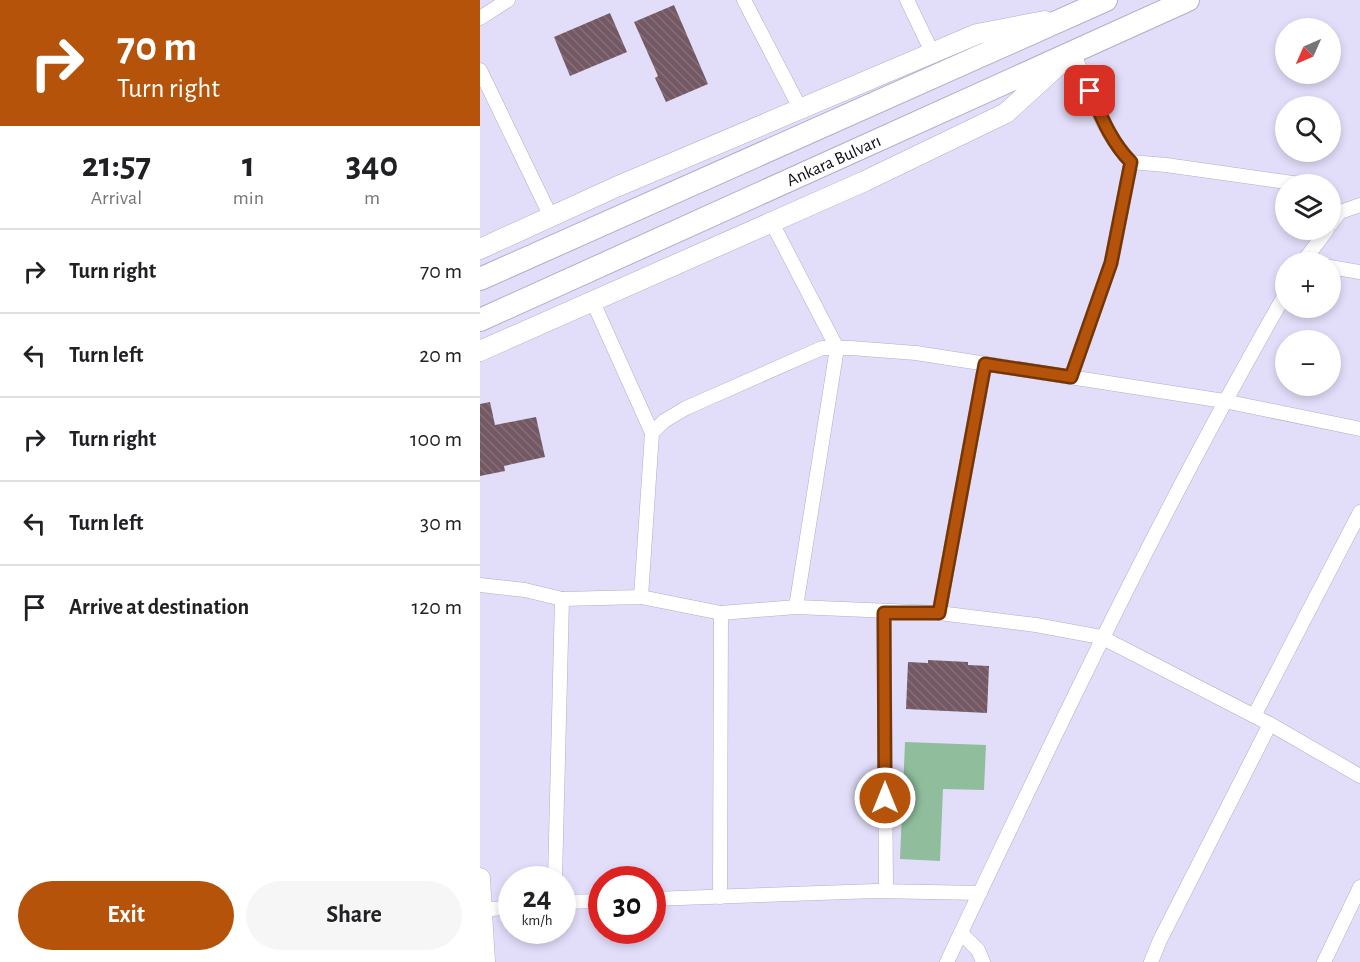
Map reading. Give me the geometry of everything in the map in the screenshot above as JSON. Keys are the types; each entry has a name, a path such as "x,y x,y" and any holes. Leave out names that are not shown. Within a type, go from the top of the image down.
{"main road":[{"name":"Ankara Bulvarı","path":"480,279 1106,0"},
{"name":"Ankara Bulvarı","path":"480,320 1188,0"},
{"path":"480,249 977,34 1066,17"},
{"path":"480,351 865,181 1006,113 1073,52"},
{"path":"480,358 499,343"},
{"path":"480,878 485,962"}],"street":[{"path":"480,18 508,0"},
{"path":"744,0 801,110"},
{"path":"907,0 933,54"},
{"path":"1073,52 1107,129 1120,151 1131,162 1275,180"},
{"path":"480,70 551,217"},
{"path":"1071,377 1111,263 1131,162"},
{"path":"1341,207 1360,205"},
{"path":"771,221 837,348 796,607"},
{"path":"1341,269 1360,272"},
{"path":"593,302 652,433 641,597"},
{"path":"947,962 1101,637 1224,401 1275,312"},
{"path":"652,433 664,421 686,408 822,348 916,353 1224,401 1360,429"},
{"path":"939,613 985,364"},
{"path":"1254,716 1360,512"},
{"path":"480,585 525,590 562,599 641,597 721,613 796,607 884,613 939,613 1036,625 1101,637 1270,723 1360,776"},
{"path":"555,866 562,599"},
{"path":"720,897 721,613"},
{"path":"884,613 886,891"},
{"path":"1151,962 1270,723"},
{"path":"1324,962 1360,887"},
{"path":"666,899 886,891 980,893"},
{"path":"482,910 498,908"},
{"path":"961,933 978,950 982,962"}],"green space":[{"path":"905,742 986,745 984,790 943,789 940,861 900,859"}],"building":[{"path":"674,5 708,84 666,102 655,78 658,76 634,22"},
{"path":"610,13 627,52 570,76 554,37"},
{"path":"490,402 495,425 536,417 545,457 504,466 505,471 480,476 480,404"},
{"path":"928,660 968,662 968,665 989,666 987,713 906,709 908,662 928,663"}],"route":[{"path":"885,798 884,613 939,613 985,364 1071,377 1111,263 1131,162 1120,151 1107,129 1090,91"}]}
